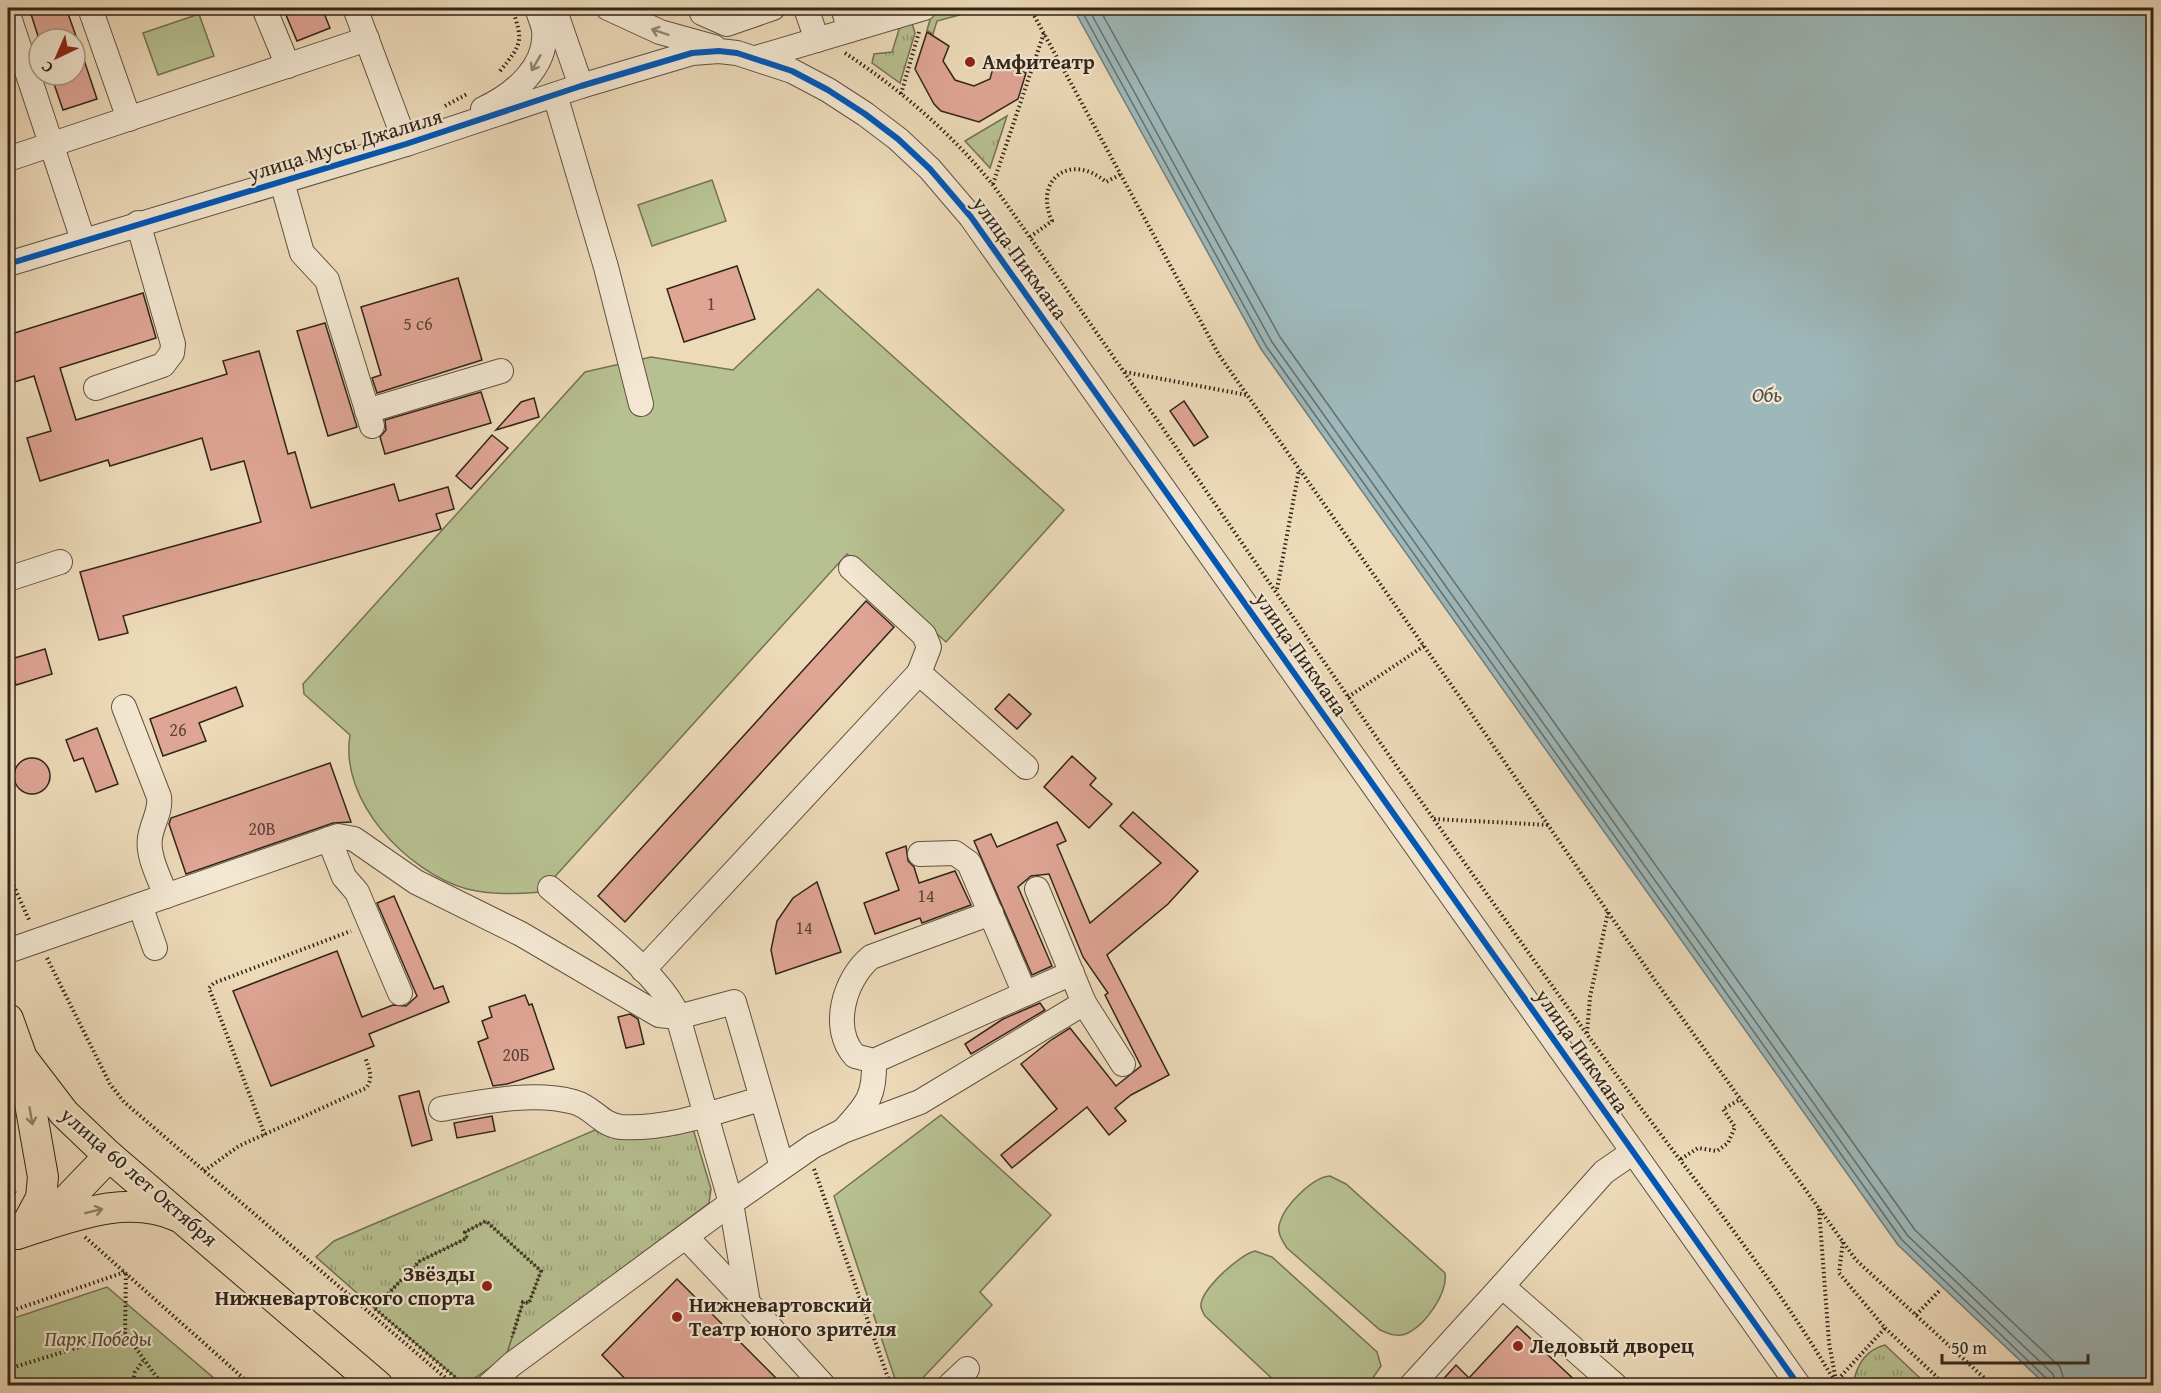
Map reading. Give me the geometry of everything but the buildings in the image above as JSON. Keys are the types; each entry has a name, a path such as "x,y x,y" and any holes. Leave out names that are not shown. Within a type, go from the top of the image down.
{"main road":[{"name":"улица 60 лет Октября","path":"8,1019 22,1058 64,1113 109,1156 188,1221 378,1386"},
{"path":"12,1235 27,1224 41,1198 44,1177 22,1058"},
{"path":"12,1235 62,1205 109,1156"},
{"path":"12,1235 112,1207 152,1208 188,1221"}],"street":[{"path":"90,8 129,119"},
{"path":"264,8 288,66"},
{"path":"355,8 406,144"},
{"path":"447,131 506,97 526,79 540,58 543,45 544,31 537,8"},
{"path":"554,8 581,86"},
{"path":"608,8 660,32 746,56 820,39 846,19 882,13 918,12"},
{"path":"700,8 702,13 724,16 773,8"},
{"path":"806,8 820,39"},
{"path":"8,14 83,240"},
{"path":"724,16 746,56"},
{"path":"8,159 367,39"},
{"name":"улица Мусы Джалиля","path":"8,264 406,144 581,86 692,53"},
{"name":"улица Пикмана","path":"692,53 746,56 810,81 865,114 898,139 930,169 971,217 1799,1386"},
{"path":"555,95 606,267 641,405"},
{"path":"282,182 302,253 327,280 369,419 501,371"},
{"path":"96,388 163,366 172,353 172,344 138,223"},
{"path":"8,579 60,562"},
{"path":"643,970 919,673 929,647 924,635 851,568"},
{"path":"919,673 1026,767"},
{"path":"124,707 159,797 160,806 150,838 150,850 166,896"},
{"path":"8,951 338,836 354,839 432,891 521,934 649,1010 665,1017 678,1017 734,1002 782,1167"},
{"path":"329,839 344,877 357,892 400,993"},
{"path":"920,854 955,853 969,863 991,913 1035,989 1061,1017"},
{"path":"550,888 643,970 669,997 678,1017 731,1203 748,1303"},
{"path":"1037,890 1084,1003 1123,1064"},
{"path":"140,905 155,948"},
{"path":"991,913 871,957 856,972 842,1015 843,1038 855,1056 874,1061 1072,974"},
{"path":"488,1383 731,1203 807,1150 843,1131 920,1102 1084,1003"},
{"path":"843,1131 867,1104 873,1093 874,1061"},
{"path":"441,1109 493,1101 567,1100 586,1106 605,1123 623,1127 666,1123 761,1099"},
{"path":"1411,1386 1604,1172 1633,1152"},
{"path":"686,1237 824,1386"},
{"path":"1502,1286 1616,1386"},
{"path":"949,1386 967,1369"}],"path":[{"path":"493,76 516,50 521,35 512,8"},
{"path":"1030,8 1220,355 1299,470 1608,912 1856,1260 1993,1386"},
{"path":"901,94 918,12"},
{"path":"993,185 1044,33"},
{"path":"820,39 901,94 967,153 993,185 1277,590 1348,697 1434,819 1814,1346 1834,1384"},
{"path":"436,109 477,88"},
{"path":"1030,237 1052,222 1046,203 1047,192 1050,184 1061,172 1071,168 1090,171 1106,182 1121,174"},
{"path":"1124,372 1248,395"},
{"path":"1277,590 1299,470"},
{"path":"1348,697 1424,646"},
{"path":"1434,819 1549,825"},
{"path":"8,873 110,1083 124,1102 455,1386"},
{"path":"1587,1034 1590,997 1608,912"},
{"path":"265,1135 209,988 214,983 371,924"},
{"path":"204,1171 223,1156 366,1088 371,1082 371,1075 365,1057"},
{"path":"1681,1159 1698,1148 1717,1151 1728,1143 1735,1127 1723,1108 1741,1099"},
{"path":"807,1150 891,1386"},
{"path":"8,1186 18,1196"},
{"path":"1819,1208 1828,1343 1834,1384"},
{"path":"488,1383 465,1386 374,1308 420,1261 467,1238 465,1232 486,1221 541,1270 529,1303 523,1302 509,1345"},
{"path":"84,1236 252,1386"},
{"path":"1843,1241 1839,1273 1885,1328 1945,1386"},
{"path":"8,1312 126,1272"},
{"path":"126,1272 125,1334 163,1386"},
{"path":"1916,1316 1940,1290"},
{"path":"1834,1384 1885,1328"},
{"path":"8,1369 125,1334"},
{"path":"132,1386 135,1371 143,1361"},
{"path":"1931,1386 1938,1378"}],"green space":[{"path":"951,8 973,8 974,11 937,21 933,34 927,30 932,13"},
{"path":"199,14 214,56 158,75 143,33"},
{"path":"911,20 915,33 900,83 872,63 874,54 892,52 901,23"},
{"path":"1007,116 990,168 965,141"},
{"path":"712,180 726,221 652,246 638,205"},
{"path":"818,289 1064,510 946,642 847,554 541,892 504,894 467,889 444,880 422,867 382,830 366,808 355,785 349,760 350,735 304,694 303,684 585,372 651,357 733,370"},
{"path":"941,1115 1051,1215 980,1292 992,1305 916,1385 897,1385 834,1196"},
{"path":"684,1127 694,1132 711,1189 709,1203 506,1356 523,1302 467,1238 420,1261 374,1308 316,1257 334,1241 595,1130 609,1137"},
{"path":"1330,1176 1346,1184 1445,1273 1443,1290 1434,1307 1422,1323 1408,1333 1397,1335 1380,1330 1287,1248 1279,1233 1283,1215 1294,1200 1316,1181"},
{"path":"486,1221 541,1271 529,1303 523,1302 506,1356 465,1385 374,1308 420,1261 467,1238 465,1232"},
{"path":"1255,1251 1272,1257 1377,1352 1381,1366 1368,1385 1279,1385 1205,1316 1201,1307 1206,1292 1231,1266"},
{"name":"Парк Победы","path":"107,1287 222,1385 8,1385 8,1320"},
{"path":"1885,1345 1920,1378 1920,1385 1853,1385 1856,1372 1867,1355"}],"water":[{"name":"Обь","path":"1073,8 2153,8 2153,1385 2046,1385 1898,1245 1261,349"}],"cycle path":[{"path":"8,264 406,144 581,86 692,53 719,51 737,53 792,71 828,90 898,139 930,169 971,217 1799,1386"}],"place":[{"name":"Амфитеатр","path":"970,62"},
{"name":"Звёзды Нижневартовского спорта","path":"487,1286"},
{"name":"Нижневартовский Театр юного зрителя","path":"677,1317"},
{"name":"Ледовый дворец","path":"1518,1346"}]}
